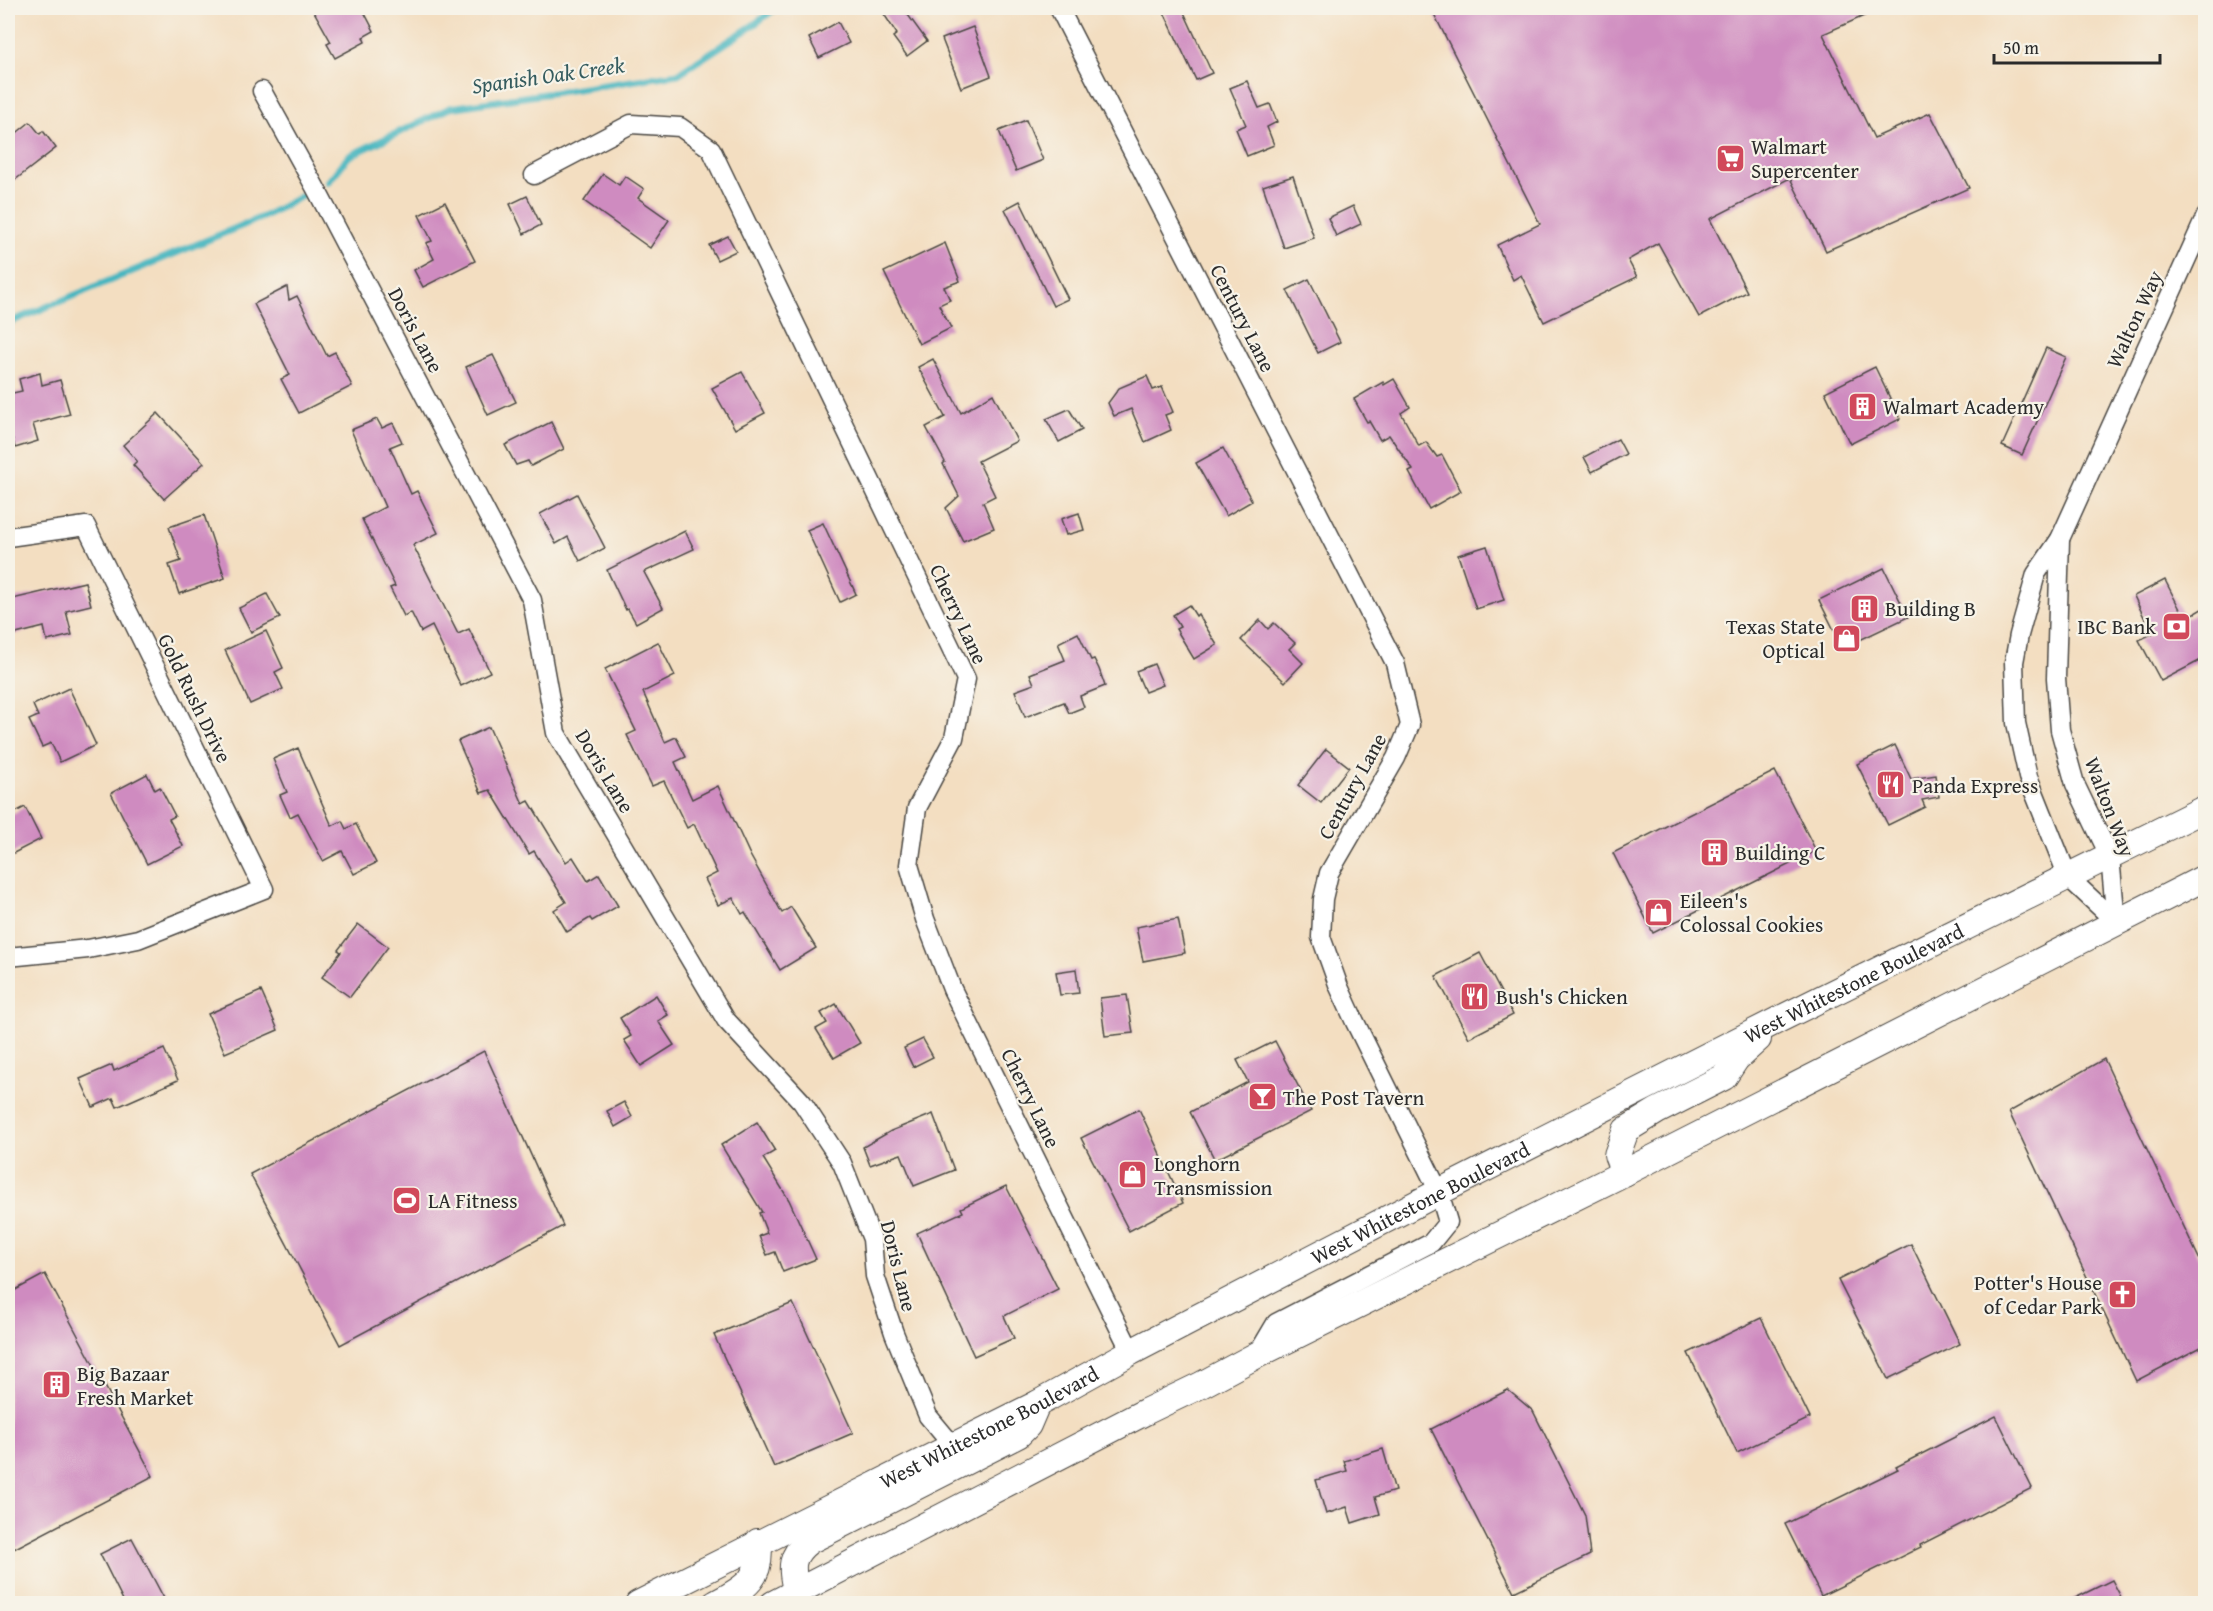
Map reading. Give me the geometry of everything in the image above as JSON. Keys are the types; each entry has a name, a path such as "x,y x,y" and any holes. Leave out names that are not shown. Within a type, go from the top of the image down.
{"main road":[{"name":"West Whitestone Boulevard","path":"638,1604 1037,1404 1131,1352 1439,1192 1780,1019 2205,808"},
{"path":"773,1604 798,1598 1147,1410 1624,1173 2205,877"},
{"path":"1624,1173 1617,1155 1626,1130 1657,1111 1724,1077 1736,1059 1780,1019"},
{"path":"798,1598 792,1568 794,1556 800,1547 1018,1435 1028,1425 1037,1404"},
{"path":"715,1604 743,1589 751,1580 760,1557 758,1542"}],"street":[{"name":"Century Lane","path":"1059,8 1395,663 1410,725 1396,758 1329,873 1323,899 1322,937 1339,987 1439,1192 1448,1222 1431,1244 1276,1323 1257,1355"},
{"name":"Doris Lane","path":"262,91 315,187 532,600 556,733 726,1020 802,1102 842,1162 872,1239 875,1276 894,1333 928,1416 953,1446"},
{"name":"Cherry Lane","path":"534,175 631,124 680,127 711,148 966,679 954,738 917,808 909,865 925,918 952,989 1131,1352"},
{"name":"Walton Way","path":"2116,922 2068,877 2034,794 2023,759 2016,723 2014,662 2025,609 2036,574 2060,539 2205,216"},
{"name":"Gold Rush Drive","path":"8,537 86,526 264,890 138,939 88,948 8,957"},
{"name":"Walton Way","path":"2060,539 2056,686 2060,730 2075,784 2109,857 2116,922"}],"building":[{"path":"312,8 362,8 374,31 363,37 365,42 335,58 327,44 331,42"},
{"path":"880,8 903,8 927,41 907,56 893,37 897,34"},
{"path":"1162,8 1182,8 1212,73 1196,80"},
{"name":"Walmart Supercenter","path":"1431,8 1882,8 1823,34 1874,138 1930,113 1969,188 1826,251 1790,178 1710,219 1747,292 1699,317 1658,243 1628,260 1637,277 1544,322 1521,275 1513,280 1497,245 1540,224"},
{"path":"838,22 849,43 819,58 809,38"},
{"path":"973,27 991,76 961,88 942,39"},
{"path":"1247,81 1259,108 1270,104 1277,122 1267,127 1274,145 1247,156 1236,129 1246,125 1230,88"},
{"path":"1026,120 1043,160 1016,171 999,131"},
{"path":"30,122 40,134 43,131 56,148 15,180 8,170 8,140"},
{"path":"603,174 619,185 625,176 644,189 638,198 669,220 650,248 584,201"},
{"path":"1293,176 1314,238 1284,248 1263,186"},
{"path":"527,196 541,225 524,234 510,204"},
{"path":"1020,201 1068,299 1053,306 1005,209"},
{"path":"445,202 475,261 423,287 414,270 434,259 426,243 432,241 419,215"},
{"path":"1353,206 1361,224 1336,236 1328,218"},
{"path":"728,236 736,251 717,260 709,245"},
{"path":"945,243 960,281 944,287 950,300 939,305 951,328 919,344 884,272"},
{"path":"1309,279 1340,342 1318,353 1287,290"},
{"path":"287,287 289,300 297,296 327,356 335,352 352,386 299,413 281,379 290,375 254,304"},
{"path":"2046,348 2066,357 2022,455 2002,446"},
{"path":"493,355 516,402 488,415 466,367"},
{"path":"933,359 961,413 993,394 1017,441 978,461 995,496 983,502 994,528 963,541 946,508 959,496 943,464 945,462 926,427 945,417 918,367"},
{"name":"Walmart Academy","path":"1875,367 1900,419 1850,444 1825,392"},
{"path":"742,372 765,413 735,429 712,388"},
{"path":"40,373 42,385 60,380 70,414 33,424 38,441 15,448 8,422 8,394 22,391 19,379"},
{"path":"1147,376 1153,390 1162,387 1173,412 1165,415 1171,430 1145,442 1131,409 1114,416 1108,403 1119,388"},
{"path":"1394,379 1410,407 1401,413 1419,446 1426,442 1437,457 1442,455 1461,491 1429,509 1409,472 1413,470 1389,435 1380,440 1354,399 1383,382 1384,385"},
{"path":"1069,409 1082,430 1059,442 1046,419"},
{"path":"158,413 204,463 164,499 133,465 137,461 123,445"},
{"path":"377,419 382,428 393,423 402,442 390,447 411,494 417,491 438,533 413,545 458,634 469,629 490,672 461,686 432,626 421,632 411,612 404,616 390,588 395,586 362,519 385,507 351,430"},
{"path":"551,422 564,449 531,466 528,461 516,465 505,445"},
{"path":"1618,439 1626,454 1592,472 1584,457"},
{"path":"1223,448 1252,501 1226,516 1196,463"},
{"path":"577,494 605,548 580,561 568,537 556,544 540,514"},
{"path":"1079,513 1084,530 1066,535 1061,519"},
{"path":"204,515 225,578 179,594 169,565 181,561 169,527"},
{"path":"823,523 856,594 840,602 807,530"},
{"path":"685,531 694,549 644,572 663,608 636,623 628,609 626,610 607,570"},
{"path":"1487,546 1504,600 1476,609 1458,555"},
{"name":"Building B","path":"1884,568 1908,617 1843,648 1819,600"},
{"name":"IBC Bank","path":"2165,580 2185,619 2205,607 2205,658 2161,681 2139,640 2152,634 2134,596"},
{"path":"85,582 91,605 66,611 72,635 47,641 44,627 8,636 8,600"},
{"path":"267,594 280,618 251,632 239,608"},
{"path":"1189,605 1196,616 1198,614 1217,645 1194,659 1176,629 1180,627 1173,615"},
{"path":"1260,620 1268,629 1274,623 1295,643 1289,649 1303,663 1285,682 1241,640"},
{"path":"266,631 283,668 275,672 283,689 250,704 225,650"},
{"path":"1078,633 1091,660 1094,659 1105,686 1080,696 1084,707 1069,713 1064,702 1025,717 1015,691 1034,684 1030,674 1065,660 1058,643"},
{"path":"658,642 675,676 643,692 665,742 676,737 686,757 675,762 692,799 718,786 750,855 782,913 791,907 816,948 780,970 745,912 742,914 733,898 718,905 705,879 717,873 694,824 687,828 664,781 652,786 627,735 636,731 605,669"},
{"path":"1154,664 1163,685 1145,692 1136,671"},
{"path":"69,688 96,745 60,762 51,743 42,747 29,720 38,716 33,705"},
{"path":"489,727 523,804 529,801 566,862 573,857 588,881 599,874 618,906 592,921 590,918 567,932 554,910 566,902 534,851 529,854 490,790 481,793 458,741"},
{"name":"Panda Express","path":"1895,745 1911,779 1936,775 1939,797 1922,800 1925,807 1888,825 1857,764"},
{"path":"298,748 332,826 342,821 346,829 356,824 376,863 354,874 342,851 323,861 298,813 290,817 280,795 287,792 273,759"},
{"path":"1326,749 1349,767 1321,803 1298,785"},
{"name":"Building C","path":"1775,771 1816,851 1653,933 1613,853"},
{"path":"147,774 155,790 160,787 175,816 169,819 183,846 147,864 111,793"},
{"path":"25,807 41,839 8,856 8,816"},
{"path":"1178,919 1185,953 1143,961 1136,927"},
{"path":"358,924 388,947 350,997 322,977 341,952 338,950"},
{"name":"Bush's Chicken","path":"1480,953 1513,1015 1469,1038 1436,976"},
{"path":"1076,969 1079,993 1060,995 1056,972"},
{"path":"261,991 278,1030 225,1053 208,1014"},
{"path":"656,995 668,1015 658,1021 674,1045 641,1066 624,1040 631,1036 620,1018"},
{"path":"1127,995 1133,1033 1105,1036 1100,998"},
{"path":"836,1004 860,1043 834,1058 816,1029 827,1023 821,1013"},
{"path":"923,1039 933,1057 913,1067 904,1048"},
{"name":"The Post Tavern","path":"1275,1041 1311,1111 1215,1160 1190,1112 1248,1082 1237,1060"},
{"path":"164,1049 178,1080 117,1107 113,1098 93,1107 80,1079 112,1065 114,1071"},
{"name":"LA Fitness","path":"484,1051 563,1226 340,1345 250,1174"},
{"path":"2104,1059 2205,1271 2205,1345 2136,1381 2009,1112"},
{"path":"624,1102 632,1117 615,1127 607,1111"},
{"path":"1139,1109 1183,1203 1129,1231 1081,1138"},
{"path":"933,1114 954,1170 914,1186 901,1154 870,1165 863,1147 891,1131"},
{"path":"757,1122 775,1151 763,1158 789,1200 816,1259 783,1272 775,1252 767,1255 759,1236 767,1233 759,1213 762,1212 721,1145"},
{"path":"1006,1186 1058,1289 1004,1316 1014,1338 974,1356 917,1233 963,1212 961,1208"},
{"path":"1911,1244 1960,1344 1888,1379 1838,1280"},
{"name":"Big Bazaar Fresh Market","path":"45,1274 153,1476 8,1552 8,1294"},
{"path":"793,1303 853,1433 774,1467 714,1335"},
{"path":"1761,1318 1810,1418 1737,1453 1688,1353"},
{"path":"1508,1390 1533,1411 1585,1515 1590,1555 1514,1592 1431,1429"},
{"path":"1996,1416 2032,1488 1920,1545 1921,1547 1821,1596 1785,1524 1898,1469 1896,1467"},
{"path":"1383,1449 1395,1491 1375,1497 1380,1514 1352,1523 1347,1507 1326,1514 1316,1480 1347,1471 1344,1461"},
{"path":"132,1538 167,1604 125,1604 100,1554"},
{"path":"2112,1580 2122,1599 2112,1604 2063,1604"}],"waterway":[{"name":"Spanish Oak Creek","path":"328,182 349,156 450,108 678,74 776,8"},
{"name":"Spanish Oak Creek","path":"8,323 265,216 307,193"}],"place":[{"name":"Walmart Supercenter","path":"1730,158"},
{"name":"Walmart Academy","path":"1862,406"},
{"name":"Building B","path":"1864,608"},
{"name":"IBC Bank","path":"2177,626"},
{"name":"Texas State Optical","path":"1846,638"},
{"name":"Panda Express","path":"1891,785"},
{"name":"Building C","path":"1714,852"},
{"name":"Eileen's Colossal Cookies","path":"1659,912"},
{"name":"Bush's Chicken","path":"1475,996"},
{"name":"The Post Tavern","path":"1262,1097"},
{"name":"Longhorn Transmission","path":"1133,1175"},
{"name":"LA Fitness","path":"407,1200"},
{"name":"Potter's House of Cedar Park","path":"2123,1294"},
{"name":"Big Bazaar Fresh Market","path":"56,1385"}]}
